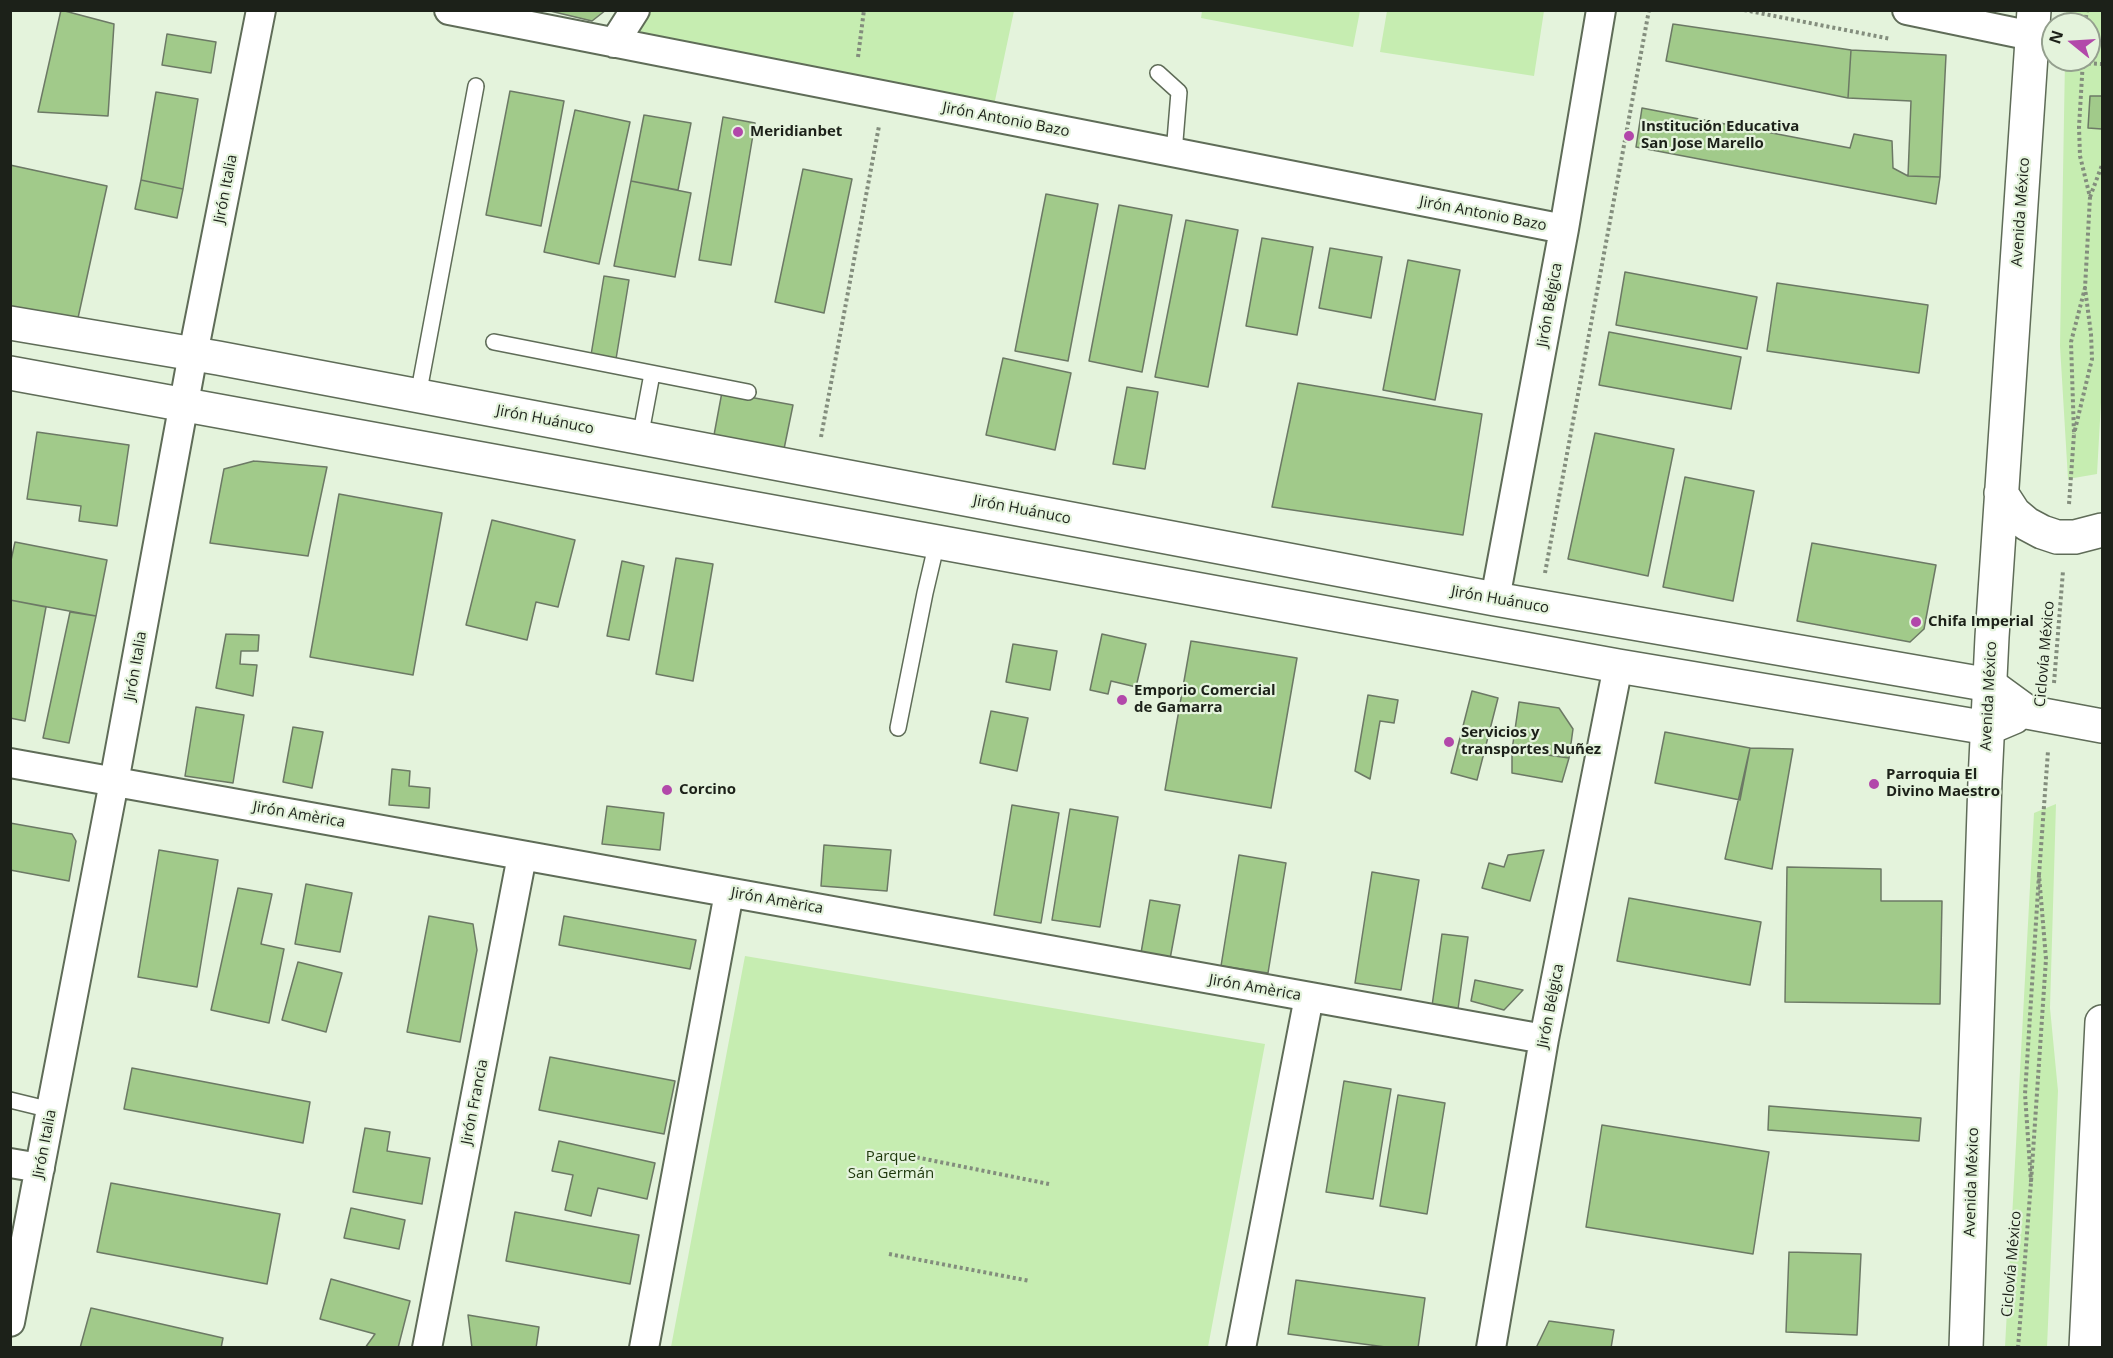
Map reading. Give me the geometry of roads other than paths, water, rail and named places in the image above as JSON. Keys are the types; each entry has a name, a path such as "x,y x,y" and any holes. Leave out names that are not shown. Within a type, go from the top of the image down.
{"street":[{"name":"Jirón Italia","path":"10,1322 114,782 183,405 261,10"},
{"name":"Jirón Antonio Bazo","path":"449,10 1564,229"},
{"path":"614,43 635,10"},
{"name":"Jirón Bélgica","path":"1495,599 1564,229 1601,10"},
{"path":"1907,10 2033,23"},
{"name":"Avenida México","path":"1966,1347 1990,685 2033,23"},
{"name":"Jirón Huánuco","path":"10,323 193,354 1495,599 1990,685 2039,714 2103,726"},
{"path":"10,373 1618,666 1988,728 2039,714"},
{"path":"502,463 513,414"},
{"path":"2001,493 2014,513 2027,524 2042,532 2066,537 2084,536 2103,530"},
{"name":"Jirón Bélgica","path":"1491,1347 1544,1039 1618,666"},
{"name":"Jirón Amèrica","path":"10,763 1544,1039"},
{"name":"Jirón Francia","path":"428,1347 522,856"},
{"path":"644,1347 729,893"},
{"path":"1241,1347 1309,997"},
{"path":"2086,1347 2096,1247 2103,1022"},
{"path":"10,1163 40,1168"}],"lane":[{"path":"1158,73 1179,92 1174,153"},
{"path":"418,396 476,86"},
{"path":"494,342 748,392"},
{"path":"640,438 652,374"},
{"path":"898,728 937,542"},
{"path":"10,1100 51,1110"}],"place":[{"name":"Meridianbet","path":"738,132"},
{"name":"Institución Educativa San Jose Marello","path":"1629,136"},
{"name":"Chifa Imperial","path":"1916,622"},
{"name":"Emporio Comercial de Gamarra","path":"1122,700"},
{"name":"Servicios y transportes Nuñez","path":"1449,742"},
{"name":"Parroquia El Divino Maestro","path":"1874,784"},
{"name":"Corcino","path":"667,790"}],"park label":[{"name":"Parque San Germán","path":"891,1166"}]}
